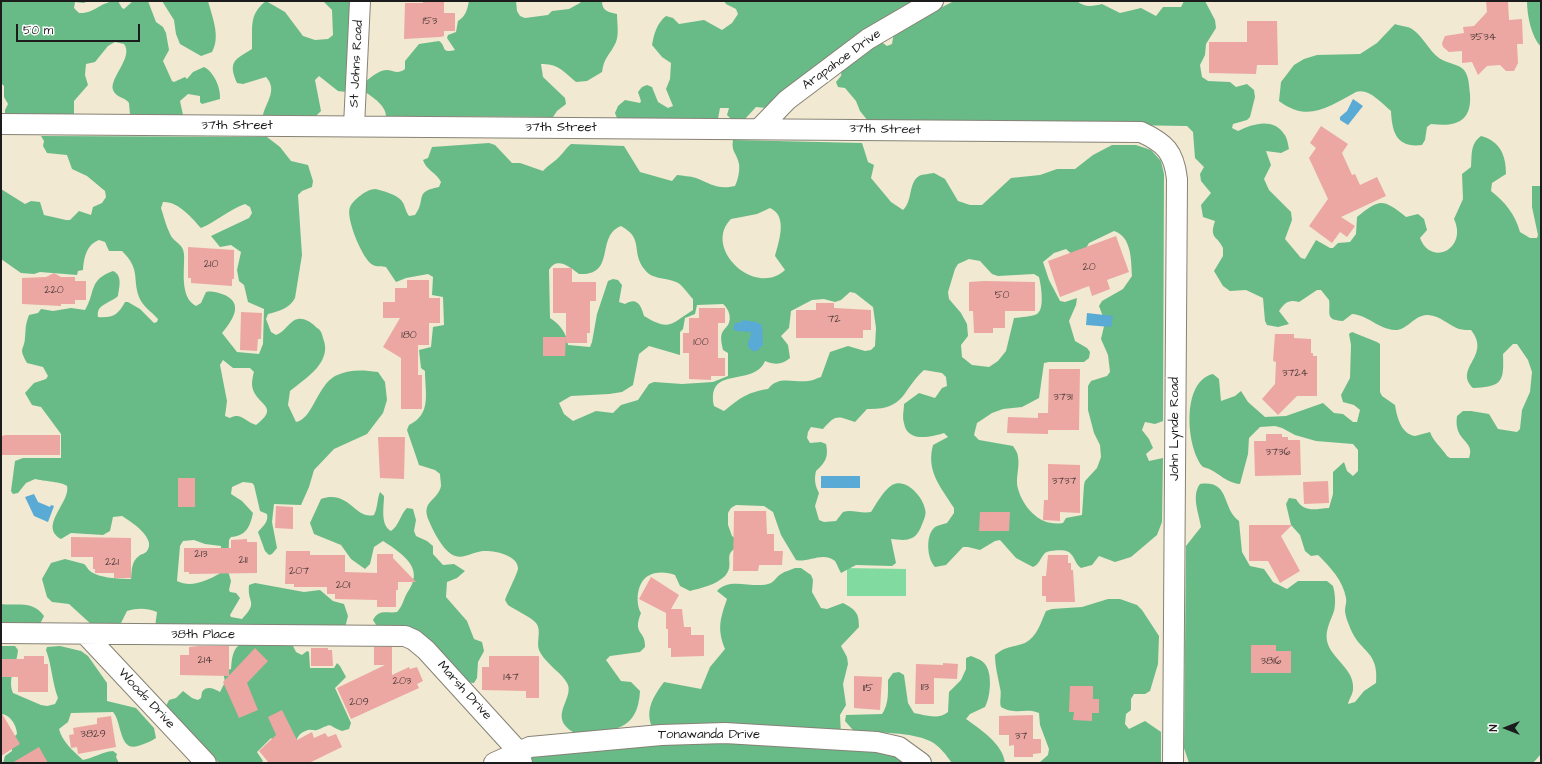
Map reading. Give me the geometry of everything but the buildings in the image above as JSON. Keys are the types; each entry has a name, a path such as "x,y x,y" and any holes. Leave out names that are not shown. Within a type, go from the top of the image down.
{"street":[{"name":"St Johns Road","path":"354,126 360,1"},
{"name":"Arapahoe Drive","path":"759,129 787,100 861,44 933,1"},
{"name":"37th Street","path":"1,124 1121,132"},
{"name":"John Lynde Road","path":"1121,132 1141,132 1159,140 1172,155 1176,169 1173,763"},
{"name":"38th Place","path":"1,633 86,635 405,636"},
{"name":"Woods Drive","path":"86,635 206,763"},
{"name":"Marsh Drive","path":"405,636 414,640 426,650 520,757"},
{"name":"Tonawanda Drive","path":"494,763 520,757 530,747 661,735 725,733 876,742 899,748 921,763"}],"green space":[{"path":"1,1 88,1 84,3 75,2 74,8 79,13 85,13 112,2 118,1 124,9 133,1 148,1 156,22 163,27 166,33 169,50 163,61 172,81 174,82 185,77 187,79 193,72 204,67 214,76 219,90 220,99 202,104 200,102 200,96 188,94 180,101 183,115 130,115 129,103 116,95 113,90 114,80 126,55 124,44 115,42 108,46 95,62 86,64 85,75 88,85 74,101 74,115 5,114 8,104 4,97 4,86 1,83"},
{"path":"162,1 208,1 216,33 215,46 212,52 201,56 180,44 176,34 174,20"},
{"path":"266,1 285,12 303,36 315,40 328,39 333,35 332,10 323,1 350,1 346,92 338,91 319,76 315,80 321,111 316,116 263,115 271,91 271,87 266,77 243,84 237,83 233,70 234,62 252,49 252,28 254,17 256,11"},
{"path":"469,1 516,1 517,11 520,16 525,18 548,15 552,11 569,9 581,1 602,1 604,9 611,13 617,14 617,39 605,61 602,72 587,81 576,82 556,67 541,64 543,77 565,98 566,104 557,111 553,117 386,116 381,105 365,92 365,82 375,74 386,70 398,72 405,69 405,61 419,44 439,41 445,50 455,50 447,38 448,35 456,32 458,21 467,10"},
{"path":"724,1 916,1 856,36 830,55 766,108 756,107 745,119 731,119 727,115 729,108 720,108 718,119 617,118 615,113 618,106 625,100 640,103 641,101 638,92 642,87 647,85 652,87 658,102 668,108 673,106 666,89 670,79 671,63 662,57 652,45 658,25 666,16 673,18 679,24 704,20 722,30 732,23 738,14 736,9 726,4"},
{"path":"954,1 1077,1 1086,6 1102,4 1120,13 1141,8 1156,16 1163,7 1181,7 1184,1 1205,1 1215,20 1216,28 1206,44 1205,55 1200,65 1202,77 1208,81 1230,82 1236,87 1247,84 1254,90 1255,97 1250,117 1247,120 1233,124 1232,128 1238,131 1256,124 1268,124 1274,125 1285,135 1289,149 1281,153 1266,151 1271,165 1264,179 1269,190 1291,212 1292,220 1285,239 1301,258 1305,259 1316,240 1330,248 1333,248 1338,243 1350,242 1356,234 1357,217 1376,204 1381,203 1391,206 1406,217 1418,214 1424,219 1427,230 1420,238 1425,247 1439,253 1446,251 1452,246 1456,239 1457,230 1454,219 1463,199 1462,174 1471,167 1473,146 1477,139 1481,136 1488,138 1497,145 1501,150 1505,161 1506,174 1492,183 1491,191 1509,209 1520,232 1530,238 1537,238 1538,235 1532,207 1532,186 1541,187 1541,754 1533,763 1189,763 1184,748 1186,546 1201,527 1196,505 1196,494 1200,484 1217,486 1221,491 1233,516 1239,521 1242,552 1250,566 1264,569 1273,582 1287,589 1298,581 1327,581 1333,586 1335,605 1328,629 1327,641 1329,647 1347,670 1353,682 1353,691 1348,704 1355,702 1364,691 1376,683 1375,664 1372,658 1355,638 1347,620 1345,610 1346,600 1342,585 1331,569 1318,555 1311,556 1305,551 1300,535 1291,525 1286,504 1289,498 1296,499 1303,506 1310,509 1329,508 1333,494 1333,472 1344,462 1347,471 1353,476 1358,471 1358,450 1353,444 1316,441 1295,435 1275,426 1260,427 1249,438 1248,454 1240,484 1225,479 1213,471 1203,467 1197,458 1193,445 1190,431 1191,401 1196,389 1203,379 1213,374 1219,379 1221,401 1235,396 1241,391 1248,402 1265,417 1286,416 1323,403 1334,413 1343,414 1353,422 1357,422 1360,410 1354,405 1343,402 1341,395 1350,378 1351,345 1349,334 1352,332 1380,344 1380,392 1382,396 1395,405 1400,424 1406,432 1415,436 1430,432 1435,441 1450,458 1469,458 1470,448 1458,431 1457,416 1463,411 1489,414 1498,429 1517,432 1520,429 1522,410 1530,392 1532,372 1528,360 1517,344 1513,344 1503,354 1503,371 1500,381 1490,386 1473,388 1468,381 1467,374 1476,355 1477,347 1476,339 1471,330 1459,329 1437,317 1428,315 1423,315 1404,328 1395,330 1383,327 1358,315 1352,314 1343,321 1333,319 1329,312 1329,300 1321,290 1317,290 1299,302 1290,301 1283,305 1279,311 1289,324 1278,327 1267,325 1265,321 1263,298 1246,290 1230,291 1223,286 1214,271 1223,256 1223,248 1213,234 1215,221 1203,217 1201,205 1211,193 1201,181 1200,174 1204,167 1195,158 1193,132 1187,126 868,121 860,111 856,101 845,88 838,87 836,82 841,76 842,67 880,41 887,46 892,44 894,32"},
{"path":"1527,1 1541,1 1541,47 1530,25"},
{"path":"1395,24 1412,29 1439,58 1459,66 1466,72 1469,84 1470,103 1465,117 1461,121 1448,125 1431,124 1427,127 1425,140 1422,145 1414,145 1401,141 1393,126 1391,111 1375,97 1366,92 1356,92 1327,107 1309,112 1289,108 1279,101 1281,82 1294,65 1304,59 1317,55 1360,54 1377,43"},
{"path":"41,136 267,137 280,147 291,161 308,165 313,181 312,187 302,191 298,195 302,255 295,298 287,307 280,311 268,314 266,319 271,332 276,335 295,320 306,320 320,331 325,347 324,355 316,369 290,391 288,405 296,422 302,420 329,381 340,374 356,371 378,372 385,382 387,400 383,413 367,434 334,449 314,470 309,487 301,505 274,504 272,522 277,548 272,554 269,555 265,551 258,532 265,524 267,514 260,511 254,485 252,483 243,482 232,487 231,494 242,501 253,513 249,526 244,533 231,537 229,540 228,571 231,581 229,590 230,592 236,593 240,598 230,615 231,617 242,619 247,613 251,605 249,585 255,583 304,592 320,590 333,601 344,604 348,616 345,628 155,627 157,612 142,609 127,611 119,627 92,625 69,604 52,602 47,597 42,579 51,563 65,559 84,564 90,571 104,577 131,579 132,566 136,558 146,552 149,546 146,536 141,530 122,516 113,517 110,531 103,535 71,533 61,539 55,534 53,527 57,514 65,499 67,486 35,479 26,483 18,493 13,494 11,491 15,461 23,458 61,458 61,434 41,407 32,405 25,393 34,383 46,379 48,376 43,367 27,363 22,351 29,315 38,313 41,309 53,311 71,308 85,310 96,283 100,278 113,271 118,275 119,279 118,296 99,309 98,317 108,317 114,315 120,310 125,302 128,302 140,309 154,323 157,322 158,319 145,306 139,297 132,263 122,251 109,251 105,242 99,240 91,245 86,252 83,270 78,271 77,275 40,272 34,274 21,273 1,259 1,189 25,204 31,201 40,202 44,215 66,220 70,220 79,211 91,215 93,207 102,203 106,197 105,191 87,176 72,169 67,155 47,153 43,146 44,141","holes":["163,202 169,202 179,207 201,228 245,204 250,207 252,213 249,218 211,236 220,247 231,245 241,252 237,270 239,281 244,285 248,302 264,309 263,344 259,354 237,352 222,333 230,323 235,312 235,306 229,297 216,292 206,292 201,303 196,306 187,296 184,282 183,250 182,247 171,237 161,208","223,360 233,368 250,368 254,372 252,384 254,391 267,409 267,413 264,418 256,425 237,416 230,418 225,416 227,401 220,365","194,540 205,544 221,546 222,563 219,574 193,584 177,581 180,546 183,541"]},
{"path":"733,140 862,143 868,162 874,165 871,178 891,202 903,210 908,202 913,183 919,176 922,175 934,173 945,179 958,201 970,205 982,205 1011,178 1040,175 1057,169 1075,169 1093,155 1112,145 1136,145 1151,150 1161,161 1164,174 1163,421 1155,424 1145,422 1142,430 1149,439 1153,448 1146,454 1149,461 1163,458 1162,522 1157,535 1131,557 1115,562 1099,556 1092,565 1081,568 1077,565 1070,553 1058,550 1045,553 1033,567 1016,558 1000,540 995,541 980,550 963,547 946,565 935,567 930,558 928,541 935,527 947,523 954,513 954,508 939,485 933,471 931,454 933,445 948,437 944,433 926,437 910,434 906,429 903,418 904,404 919,393 935,398 942,388 947,386 946,377 942,373 924,370 902,398 896,403 880,408 867,409 855,422 844,418 837,418 831,421 823,429 811,427 807,438 810,443 821,442 826,444 827,449 826,459 816,471 815,477 819,493 815,506 819,520 824,522 836,521 843,512 846,511 871,512 886,490 897,483 908,486 921,499 924,504 926,514 918,533 907,540 891,539 896,563 892,566 856,565 841,573 835,561 831,558 821,557 796,560 781,535 773,512 764,506 736,505 731,508 728,513 728,525 732,536 744,545 736,548 730,554 729,567 725,576 708,586 690,591 680,586 675,575 669,573 662,572 651,574 641,583 638,593 638,604 641,613 638,625 644,638 645,647 640,652 610,656 606,660 621,681 631,682 640,691 638,705 634,716 619,728 598,732 573,732 562,720 563,708 569,691 568,685 563,677 546,660 539,650 538,626 530,618 508,605 505,600 518,569 517,564 505,554 493,551 483,551 459,557 451,554 444,548 438,539 427,514 428,505 437,495 441,486 440,474 435,470 419,465 407,430 409,425 421,415 426,402 425,371 421,368 419,350 431,347 433,327 444,325 443,297 432,295 433,277 428,274 406,278 396,282 386,267 374,266 369,262 364,256 352,229 349,212 350,207 361,195 375,189 396,196 403,203 409,216 415,215 423,194 426,191 439,187 441,182 423,160 428,158 432,147 489,143 495,145 512,163 520,163 543,171 571,144 624,146 640,172 672,181 677,175 696,178 719,187 729,187 735,186 739,169 737,157 733,150","holes":["770,208 776,212 781,223 780,236 775,256 785,270 773,277 760,278 747,274 736,266 727,255 723,243 724,231 731,219 757,214","621,226 628,231 633,236 638,257 645,270 659,278 672,280 678,283 693,299 693,310 674,322 664,325 659,324 644,316 638,303 633,301 625,304 619,302 622,285 618,280 613,279 608,281 597,314 590,347 568,345 562,330 557,323 550,318 549,270 552,266 560,263 568,266 579,274 591,273 598,269 602,262 609,238 613,231","1114,231 1120,234 1127,244 1131,256 1132,276 1123,289 1102,301 1099,306 1105,322 1101,339 1108,355 1110,372 1107,376 1091,381 1088,386 1088,410 1094,433 1100,445 1101,457 1097,468 1085,481 1082,515 1066,518 1063,523 1055,524 1034,515 1024,503 1017,485 1018,454 1013,446 979,440 974,435 977,423 992,413 1003,409 1022,407 1039,398 1044,363 1084,362 1089,358 1090,352 1087,348 1075,341 1069,321 1076,305 1077,298 1065,302 1060,301 1049,280 1043,262 1054,253 1066,249 1075,257 1080,259 1089,243","969,259 980,261 992,274 998,276 1034,274 1039,277 1042,297 1039,311 1037,314 1032,316 1014,318 1006,351 998,361 989,367 972,365 962,357 961,345 968,336 967,324 961,313 949,299 948,292 958,264","850,292 855,293 873,307 876,328 875,346 871,350 865,351 848,346 830,352 821,377 810,381 786,380 776,382 768,389 744,396 724,411 714,406 713,393 717,385 724,380 751,374 759,369 765,361 778,364 790,358 788,345 781,336 789,328 791,311 812,300 824,299 835,302 841,300","723,304 728,311 730,317 729,322 722,332 721,337 723,350 728,353 728,376 713,382 682,384 654,382 649,384 638,400 621,405 613,413 596,411 573,421 564,414 559,403 571,396 622,392 633,385 639,354 649,346 680,355 680,332 683,329 685,318 695,314 697,305"]},
{"path":"380,492 384,496 383,515 385,525 391,531 394,529 407,508 413,509 416,520 414,531 416,536 427,541 433,546 433,554 443,565 454,564 465,571 457,578 447,582 446,597 467,621 474,639 482,642 484,651 478,662 477,678 474,683 466,682 419,632 378,628 373,620 375,616 384,612 397,612 412,585 414,574 413,568 405,557 383,541 374,547 370,564 365,569 351,559 341,545 314,534 310,523 321,499 331,497 338,498 362,513 374,515"},
{"path":"795,568 801,568 811,575 813,580 812,592 821,608 827,609 843,603 856,612 858,618 859,627 841,646 847,657 848,664 843,684 846,705 840,715 841,735 653,729 649,716 651,704 656,693 664,682 701,689 710,667 725,649 721,636 720,624 727,599 717,591 729,584 764,585 771,583 778,576"},
{"path":"847,568 906,569 906,596 847,596"},
{"path":"1108,599 1120,599 1137,605 1159,636 1158,664 1150,691 1145,694 1134,694 1131,699 1131,710 1126,714 1125,724 1129,729 1145,721 1161,732 1161,763 1039,763 1048,755 1049,749 1040,725 1039,713 1034,711 1012,711 1001,707 1001,691 995,655 1007,648 1025,643 1033,637 1046,611 1052,609 1082,607"},
{"path":"1,604 30,606 40,611 44,616 39,626 1,626"},
{"path":"241,644 292,644 296,652 302,655 307,651 309,652 310,668 334,668 337,663 346,677 335,688 351,723 349,729 342,731 329,725 317,730 303,732 297,738 294,762 271,738 257,752 263,761 261,763 219,763 166,706 169,700 176,698 183,691 192,698 198,700 201,698 202,692 208,688 220,692 225,682 223,671 231,669 234,651"},
{"path":"1,646 15,646 18,650 11,682 13,693 41,705 47,706 55,704 58,698 46,650 47,647 60,646 81,651 88,656 107,683 107,701 136,708 154,728 156,738 149,742 132,747 127,745 124,741 113,712 71,713 68,722 59,729 65,742 83,760 113,751 117,754 116,757 119,763 3,763 5,756 12,751 12,739 17,734 16,728 10,718 1,714"},
{"path":"971,656 983,662 986,666 990,677 990,690 985,707 970,714 966,719 996,744 1005,763 952,763 940,748 930,741 905,734 853,730 845,721 846,715 882,714 887,702 888,680 893,673 899,672 904,675 908,703 914,713 940,716 948,712 949,692 961,680 966,669 966,658"},
{"path":"722,742 868,750 894,756 906,763 527,763 531,757 536,755 676,743"}],"water":[{"path":"1353,99 1363,106 1348,125 1340,120 1340,117 1347,111"},
{"path":"1087,313 1113,316 1111,327 1086,325"},
{"path":"742,320 756,322 762,325 763,345 757,351 753,351 748,347 751,332 737,331 733,329 735,323 742,322"},
{"path":"821,476 860,476 860,488 821,488"},
{"path":"34,494 38,502 50,507 51,505 54,506 48,522 34,516 25,497"}]}
